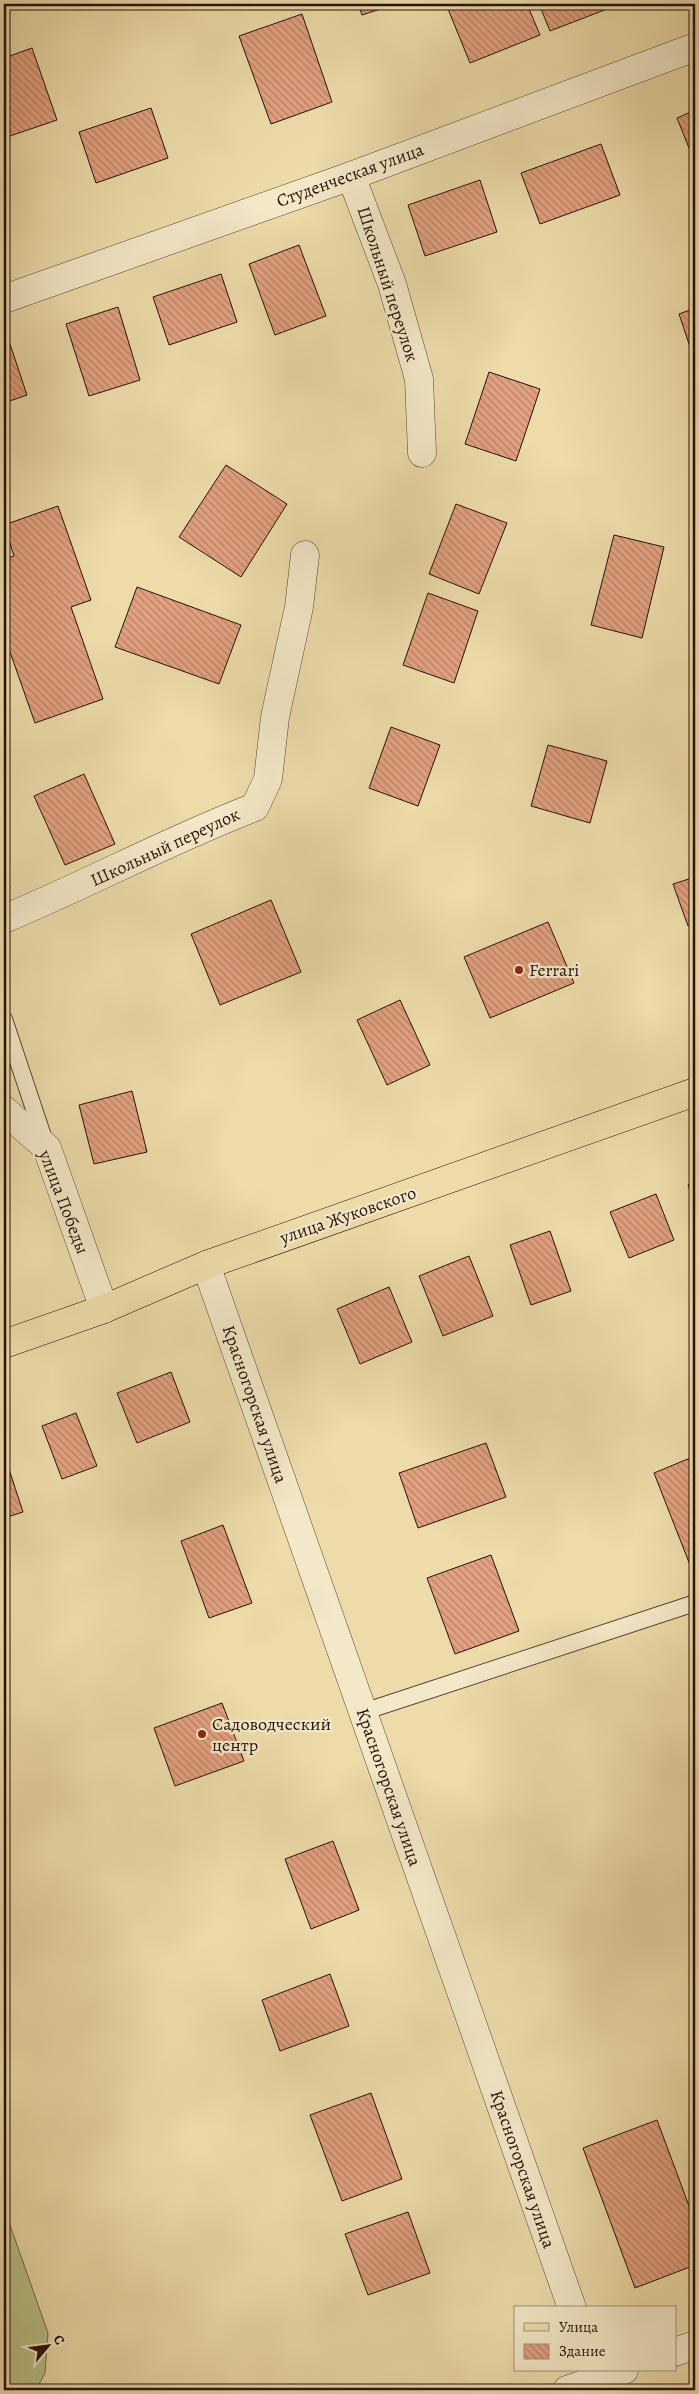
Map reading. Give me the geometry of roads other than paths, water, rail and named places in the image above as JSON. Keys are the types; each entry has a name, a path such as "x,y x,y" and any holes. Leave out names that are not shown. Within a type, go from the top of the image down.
{"main road":[{"name":"улица Жуковского","path":"4,1344 104,1309 206,1265 695,1092"}],"street":[{"name":"Студенческая улица","path":"4,299 351,176 695,47"},
{"name":"Школьный переулок","path":"351,176 392,284 419,379 422,453"},
{"name":"Школьный переулок","path":"4,919 71,891 254,807 268,779 275,718 299,607 305,555"},
{"name":"улица Победы","path":"4,1110 47,1148 104,1309"},
{"name":"Красногорская улица","path":"206,1265 571,2306"},
{"path":"676,2352 695,2345"},
{"path":"568,2390 619,2372"}],"lane":[{"path":"4,1019 47,1148"},
{"path":"363,1712 695,1603"}],"place":[{"name":"Ferrari","path":"519,970"},
{"name":"Садоводческий центр","path":"202,1734"}]}
